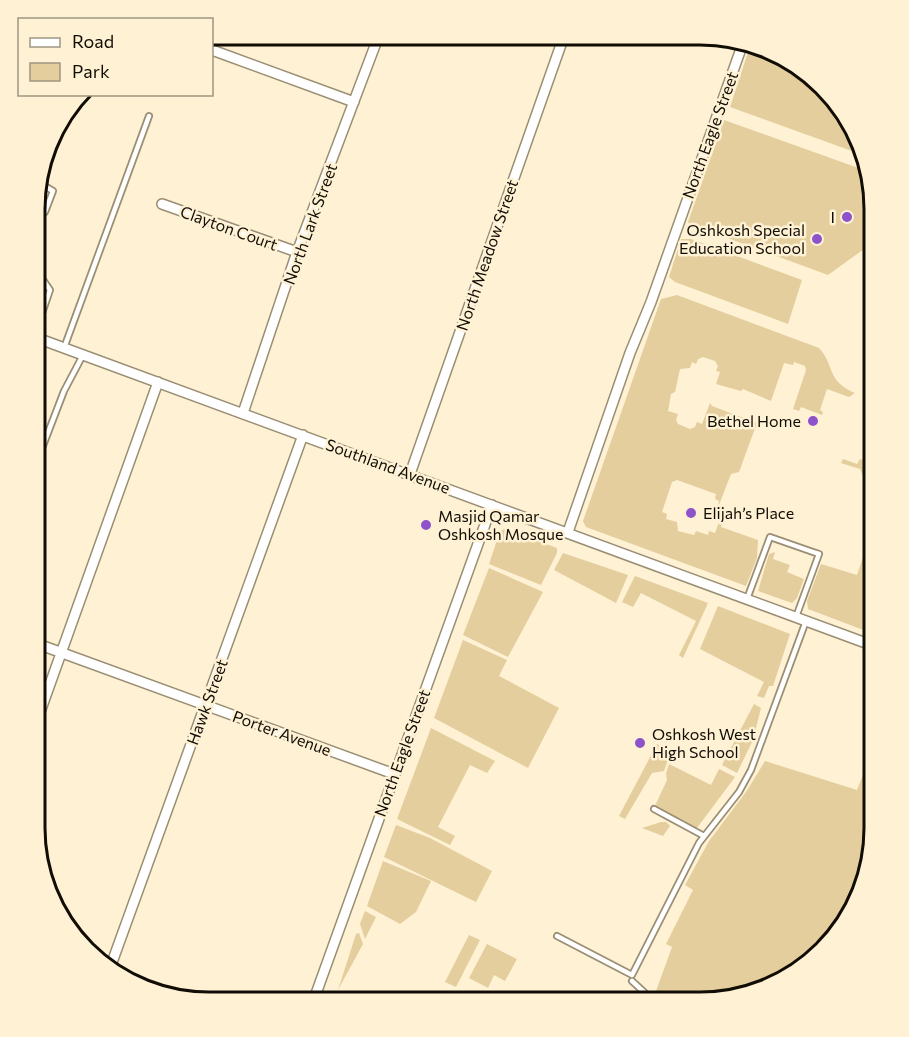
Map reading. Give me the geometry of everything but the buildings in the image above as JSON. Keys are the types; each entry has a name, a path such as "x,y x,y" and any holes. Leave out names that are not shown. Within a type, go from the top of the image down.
{"street":[{"name":"North Lark Street","path":"243,413 297,252 374,45"},
{"name":"North Meadow Street","path":"410,474 561,45"},
{"path":"213,50 354,102"},
{"name":"North Eagle Street","path":"568,532 630,353 655,292 740,50"},
{"name":"Clayton Court","path":"162,204 297,252"},
{"name":"Southland Avenue","path":"45,341 864,642"},
{"path":"45,698 158,382"},
{"name":"Hawk Street","path":"113,960 303,435"},
{"name":"North Eagle Street","path":"317,992 492,505"},
{"name":"Porter Avenue","path":"45,646 394,774"}],"lane":[{"path":"64,348 149,116"},
{"path":"45,212 53,191 46,187"},
{"path":"45,283 50,290 45,305"},
{"path":"45,441 64,391 83,355"},
{"path":"557,936 632,975 704,836 739,792 751,770 801,619 819,554 770,537 747,599"},
{"path":"654,809 704,836"},
{"path":"632,981 644,992"}],"green space":[{"path":"748,53 753,54 791,73 816,93 836,118 853,152 730,107"},
{"path":"724,120 858,168 864,198 864,249 828,275 695,226 692,228 688,222"},
{"path":"681,239 691,239 802,280 788,324 675,282 669,277"},
{"path":"677,295 819,348 839,383 855,393 849,397 827,389 820,410 823,412 822,415 801,407 799,411 793,409 806,370 805,366 794,362 793,365 784,363 771,401 743,389 741,391 716,384 720,372 716,371 718,366 715,361 703,357 698,359 696,364 692,362 690,368 680,369 668,411 678,414 676,420 678,424 690,429 695,427 697,422 702,424 710,403 712,406 757,423 739,472 731,474 717,510 719,501 715,499 716,494 677,480 672,482 662,512 667,514 666,519 677,522 678,531 694,535 696,531 708,535 709,531 715,533 719,522 722,523 721,527 758,540 757,558 746,586 586,527 583,521 661,299"},
{"path":"843,459 857,464 860,459 864,460 864,476 860,469 841,463"},
{"path":"505,529 557,548 557,553 541,585 489,564 500,531"},
{"path":"775,552 773,559 790,565 787,572 804,579 797,598 792,603 758,591 769,554"},
{"path":"563,553 628,575 616,603 554,570"},
{"path":"864,554 864,630 808,609 807,601 821,564 857,575"},
{"path":"489,568 543,592 508,657 463,635"},
{"path":"635,576 708,603 683,658 679,655 696,621 641,593 633,607 622,602"},
{"path":"718,606 790,634 773,686 769,686 764,698 757,696 764,682 700,649"},
{"path":"463,640 507,660 499,676 559,708 528,768 434,718"},
{"path":"754,704 761,708 753,740 737,773 722,765"},
{"path":"431,728 495,761 487,773 470,765 438,827 455,836 450,845 397,819"},
{"path":"657,744 671,751 664,771 652,773 625,819 619,816"},
{"path":"765,761 857,790 864,772 863,850 852,891 842,910 823,936 791,964 753,983 711,992 656,992 672,947 666,944 693,890 685,885 709,841 746,792"},
{"path":"669,764 711,785 719,769 735,777 697,828 655,806 667,780 666,773"},
{"path":"666,822 670,826 663,836 642,828"},
{"path":"396,825 430,838 492,871 476,902 384,857"},
{"path":"383,861 431,881 416,912 400,924 367,906"},
{"path":"365,911 376,917 365,939 360,924"},
{"path":"359,933 363,944 338,990 356,934"},
{"path":"469,935 480,940 456,987 445,982"},
{"path":"487,944 517,959 505,981 494,975 488,988 469,978"}],"place":[{"name":"I","path":"847,217"},
{"name":"Oshkosh Special Education School","path":"817,239"},
{"name":"Bethel Home","path":"813,421"},
{"name":"Elijah’s Place","path":"691,513"},
{"name":"Masjid Qamar Oshkosh Mosque","path":"426,525"},
{"name":"Oshkosh West High School","path":"640,743"}]}
